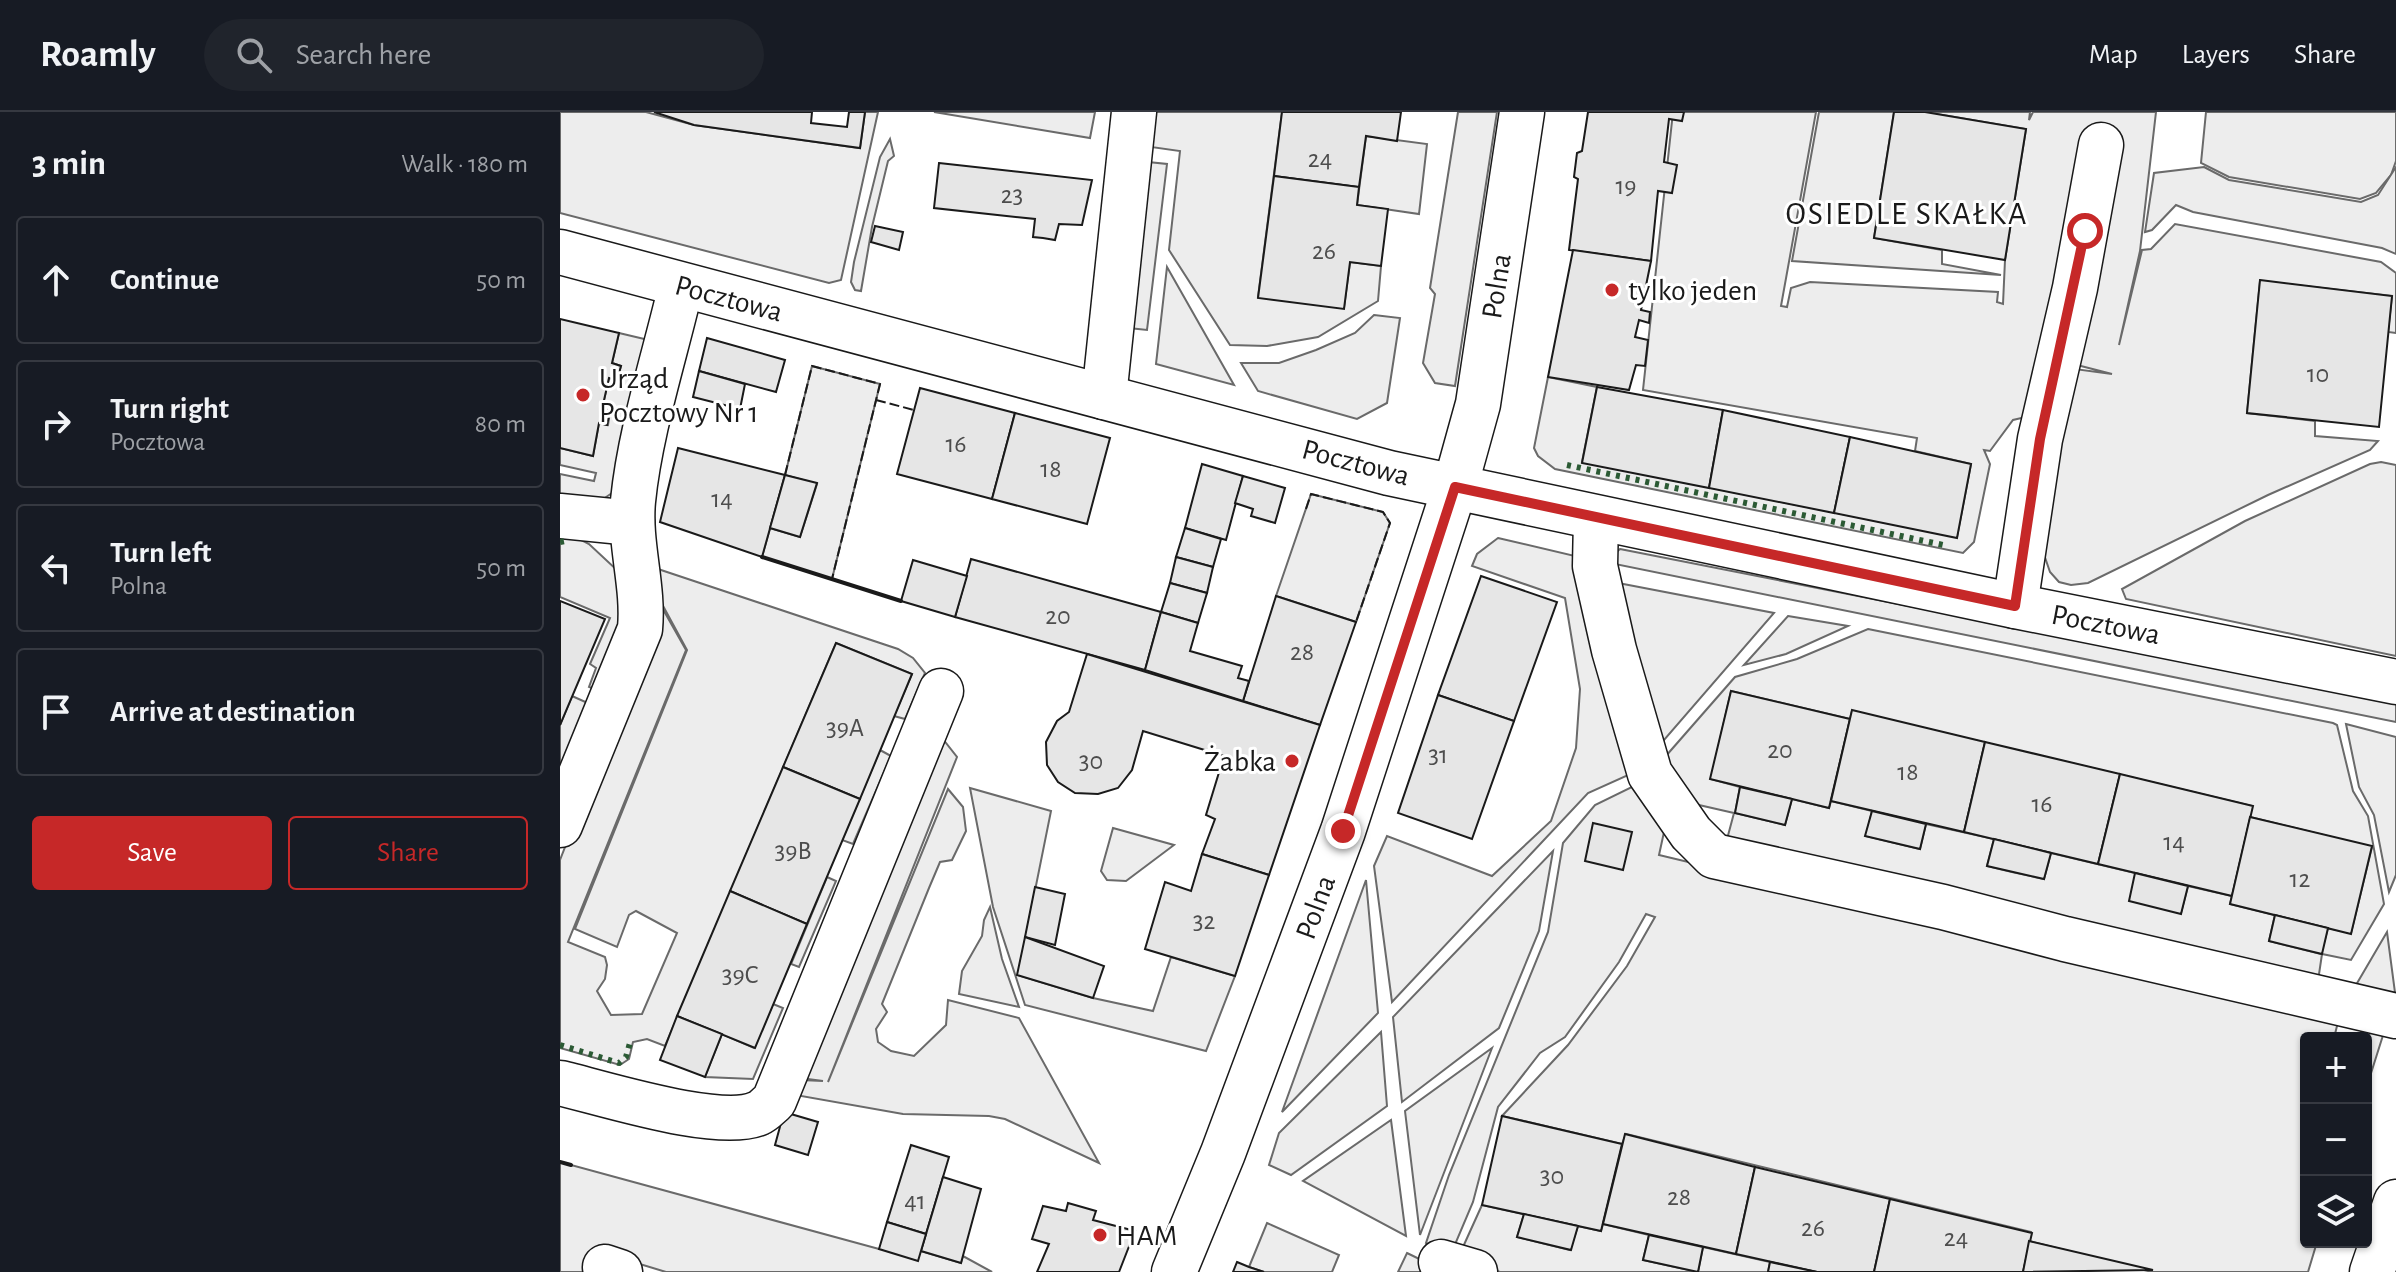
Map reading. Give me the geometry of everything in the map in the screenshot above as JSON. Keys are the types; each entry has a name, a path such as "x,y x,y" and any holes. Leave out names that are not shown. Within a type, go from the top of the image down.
{"street":[{"path":"1104,397 1134,112"},
{"name":"Polna","path":"1174,1272 1223,1153 1343,831 1455,487 1478,404 1522,112"},
{"path":"2015,606 2040,439 2075,288 2101,145"},
{"name":"Pocztowa","path":"560,252 1455,487 2015,606 2396,682"},
{"path":"560,825 640,629 642,609 632,523 638,472 681,286"},
{"path":"560,516 632,523"},
{"path":"1596,519 1595,566 1629,706 1650,774 1691,833 1714,856 1943,907 2065,939 2396,1016"},
{"path":"560,1083 708,1116 736,1118 760,1113 774,1101 941,691"},
{"path":"2372,1272 2396,1203"}],"shaded area":[{"path":"560,112 646,112 694,125 860,148 865,112 878,112 841,280 829,283 560,213"},
{"path":"934,112 1095,112 1090,138"},
{"path":"1155,112 1282,112 1258,297 1344,308 1350,262 1381,266 1378,301 1318,337 1267,346 1230,345 1169,250 1180,151 1151,147"},
{"path":"1458,112 1497,112 1455,386 1435,383 1423,363 1435,294 1430,288"},
{"path":"1673,112 1816,112 1781,306 1787,307 1791,288 1810,282 1998,292 1997,302 2003,304 2005,260 2026,129 1925,112 2030,112 2029,120 2033,112 2156,112 2140,251 2119,345 2142,250 2151,249 2175,224 2381,262 2396,273 2396,333 2388,332 2392,296 2260,281 2247,413 2315,421 2315,436 2378,441 2370,450 2268,495 2088,583 2071,585 2059,582 2050,572 2038,537 2075,369 2112,374 2042,356 2026,417 2013,420 1990,451 1984,450 1990,464 1974,542 1963,553 1555,469 1538,456 1534,448 1548,377 1597,387 1582,462 1957,537 1971,464 1915,451 1917,438 1643,390"},
{"path":"1819,112 1894,112 1874,238 1942,250 1942,264 2001,275 1792,261"},
{"path":"2206,112 2396,112 2396,161 2391,175 2376,193 2360,199 2229,177 2201,163"},
{"path":"1366,136 1427,144 1419,214 1357,205"},
{"path":"890,139 894,156 888,161 861,291 855,290 851,282 854,262 880,157"},
{"path":"1148,162 1167,164 1147,330 1129,328"},
{"path":"2204,167 2229,180 2361,202 2378,195 2396,167 2396,254 2382,248 2193,212 2176,205 2152,230 2145,232 2154,173"},
{"path":"1167,267 1234,385 1156,364"},
{"path":"1374,315 1400,318 1387,403 1357,419 1258,391 1241,363 1279,363 1316,350 1355,333"},
{"path":"619,333 657,342 615,491 590,508 560,495 560,474 594,481 596,473 560,465 560,448 593,456 599,423 608,425 610,412 602,409 609,378 617,380 621,366 612,363"},
{"path":"812,366 880,384 832,579 762,557 770,528 800,537 817,484 785,475"},
{"path":"2381,462 2396,465 2396,656 2126,599 2122,589 2245,521 2370,464"},
{"path":"1311,494 1383,512 1390,523 1356,622 1276,596"},
{"path":"560,534 570,534 589,544 619,572 628,611 597,690 589,687 596,668 590,664 610,618 560,597"},
{"path":"1498,538 1575,556 1635,772 1588,793 1392,1002 1374,866 1387,836 1492,876 1551,821 1576,748 1580,689 1565,598 1472,566 1477,554"},
{"path":"1620,549 2396,702 2396,722 1605,562"},
{"path":"649,566 898,649 913,658 925,673 905,719 894,716 912,674 836,643 665,1046 647,1039 633,1042 629,1059 620,1065 560,1048 560,860 660,604 686,650 568,942 605,957 605,979 597,991 611,1015 642,1014 677,933 636,911 629,915 617,947 575,929 687,650 662,604"},
{"path":"1613,582 1774,613 1658,747"},
{"path":"1788,616 1848,626 1786,654 1744,665"},
{"path":"1868,629 2333,723 2337,725 2353,791 2368,816 2384,904 2351,960 2322,954 2318,981 1726,843 1734,813 1699,805 1688,799 1665,757 1735,677 1797,659","holes":["1731,691 1850,719 1852,711 2252,806 2250,817 2372,847 2351,933 2328,928 2321,954 2269,941 2275,915 2230,904 2232,896 2188,886 2181,913 2135,873 2051,853 2044,879 2012,872 1987,866 1994,839 1926,824 1920,849 1866,836 1872,811 1831,801 1829,808 1792,799 1785,825 1735,813 1740,787 1711,779"]},
{"path":"572,696 590,704 560,777 560,725"},
{"path":"2346,724 2396,737 2396,875 2389,892 2374,815 2359,787"},
{"path":"935,729 957,757 828,1082 948,789 963,807 966,831 952,860 940,862 929,888 882,1004 887,1012 876,1029 878,1042 891,1051 914,1056 946,1025 948,1000 1019,1018 1099,1163 1005,1119 903,1114 801,1096 801,1080 823,1081 800,1078"},
{"path":"880,750 891,756 853,844 842,840"},
{"path":"1644,781 1666,823 1659,855 2339,1018 2336,1032 2300,1032 2300,1248 2315,1248 2308,1272 2152,1272 2029,1241 2031,1232 1626,1134 1622,1144 1502,1116 1568,1045 1627,966 1655,917 1646,914 1619,962 1565,1037 1540,1053 1498,1107 1473,1202 1451,1254 1426,1243 1449,1175 1548,932 1563,843 1595,805"},
{"path":"970,788 1051,811 1018,975 1093,998 1153,1011 1171,957 1235,976 1206,1051 1025,1005 993,907"},
{"path":"1113,828 1174,845 1126,881 1107,880 1101,871"},
{"path":"1553,851 1539,931 1499,1028 1402,1102 1393,1017"},
{"path":"827,877 836,881 799,967 791,964"},
{"path":"1366,880 1378,1013 1282,1112"},
{"path":"990,907 1002,959 1019,1007 959,994 962,971 982,936"},
{"path":"2387,932 2396,1000 2356,985"},
{"path":"773,1004 783,1008 753,1079 705,1077 722,1034 754,1048"},
{"path":"2368,1025 2385,1029 2372,1070 2372,1032 2366,1032"},
{"path":"1381,1032 1387,1106 1291,1175 1269,1165 1279,1133"},
{"path":"1492,1048 1420,1235 1405,1111"},
{"path":"1391,1120 1406,1236 1303,1181"},
{"path":"560,1162 879,1249 921,1251 961,1263 963,1256 992,1272 666,1272 607,1254 603,1272 560,1272"},
{"path":"1482,1205 1524,1214 1517,1237 1570,1250 1578,1226 1601,1231 1603,1224 1649,1235 1643,1260 1698,1272 1500,1272 1458,1258"},
{"path":"1267,1223 1339,1255 1332,1272 1264,1272 1249,1267"},
{"path":"1703,1247 1770,1262 1768,1272 1698,1272"},
{"path":"1407,1253 1438,1268 1436,1272 1398,1272"}],"building":[{"path":"654,112 812,112 811,123 847,127 849,112 865,112 860,148 694,125"},
{"path":"1282,112 1401,112 1397,141 1366,136 1359,187 1274,176"},
{"path":"1588,112 1684,112 1682,121 1669,119 1664,162 1677,165 1672,193 1658,191 1651,261 1569,250 1578,179 1574,177 1577,153 1582,151"},
{"path":"1894,112 1925,112 2026,129 2005,260 1874,238"},
{"path":"939,163 1092,180 1082,225 1059,224 1055,240 1033,237 1035,219 934,208"},
{"path":"1274,176 1359,187 1357,205 1388,209 1381,266 1350,262 1344,309 1258,298"},
{"path":"875,226 903,232 899,250 871,242"},
{"path":"1573,250 1651,261 1641,310 1650,312 1649,323 1639,320 1635,337 1648,340 1645,366 1636,365 1629,390 1548,377"},
{"path":"2260,280 2392,296 2379,427 2247,413"},
{"name":"Urząd Pocztowy Nr 1","path":"560,319 619,333 612,363 621,366 617,380 609,378 602,409 610,412 607,425 599,423 593,456 560,448"},
{"path":"707,338 785,360 776,392 699,371"},
{"path":"699,371 745,384 740,409 693,397"},
{"path":"1597,387 1723,410 1709,488 1582,463"},
{"path":"920,388 1015,413 992,499 897,474"},
{"path":"1723,410 1850,437 1834,513 1709,488"},
{"path":"1015,413 1110,438 1087,524 992,499"},
{"path":"1850,437 1971,464 1957,538 1834,513"},
{"path":"678,448 785,475 762,557 660,522"},
{"path":"1202,464 1243,476 1226,540 1185,528"},
{"path":"785,475 817,483 800,537 770,528"},
{"path":"1243,476 1285,488 1275,523 1251,516 1253,509 1235,503"},
{"path":"1185,528 1221,539 1213,567 1176,557"},
{"path":"1176,557 1213,567 1207,593 1170,583"},
{"path":"971,559 1161,612 1145,670 955,617"},
{"path":"913,560 967,576 955,617 901,601"},
{"path":"1481,576 1557,602 1514,721 1438,695"},
{"path":"1170,583 1207,593 1198,623 1161,612"},
{"path":"1276,596 1356,622 1320,725 1243,701"},
{"path":"560,601 605,619 560,725"},
{"path":"1161,612 1198,623 1190,651 1242,666 1238,678 1249,681 1243,701 1145,670"},
{"path":"836,643 912,674 860,799 783,767"},
{"path":"1087,654 1320,725 1269,875 1202,854 1215,819 1206,815 1224,756 1143,731 1132,770 1118,788 1098,794 1075,793 1058,782 1047,765 1046,742 1057,721 1069,712"},
{"path":"1731,691 1850,719 1829,808 1710,779"},
{"path":"1438,695 1514,721 1472,839 1398,813"},
{"path":"1852,710 1985,742 1964,832 1831,801"},
{"path":"1985,742 2120,774 2098,864 1964,832"},
{"path":"783,767 860,799 807,924 730,891"},
{"path":"2120,774 2253,806 2232,896 2098,864"},
{"path":"1740,787 1792,799 1785,825 1735,813"},
{"path":"1872,811 1926,824 1920,849 1865,836"},
{"path":"2250,817 2372,846 2351,934 2230,904"},
{"path":"1593,823 1632,832 1623,870 1585,861"},
{"path":"1994,839 2051,853 2044,879 1987,866"},
{"path":"1202,854 1269,875 1235,976 1145,949 1165,882 1191,891"},
{"path":"2135,873 2188,886 2181,914 2129,901"},
{"path":"1035,887 1065,894 1055,945 1025,937"},
{"path":"730,891 807,924 755,1048 677,1016"},
{"path":"2275,915 2328,928 2322,954 2269,941"},
{"path":"1025,937 1104,966 1093,998 1017,975"},
{"path":"677,1016 722,1034 705,1077 660,1060"},
{"path":"784,1112 818,1122 808,1155 775,1145"},
{"path":"1502,1116 1622,1144 1601,1231 1482,1205"},
{"path":"1625,1134 1755,1167 1736,1254 1603,1224"},
{"path":"911,1145 949,1157 926,1234 887,1222"},
{"path":"1755,1167 1890,1199 1874,1272 1817,1272 1736,1254"},
{"path":"943,1177 981,1189 961,1263 921,1251"},
{"path":"1890,1199 2032,1233 2023,1272 1874,1272"},
{"path":"1068,1203 1096,1211 1093,1220 1135,1231 1119,1272 1037,1272 1049,1244 1032,1239 1043,1206 1066,1211"},
{"path":"1524,1214 1578,1226 1571,1250 1517,1237"},
{"path":"887,1222 926,1234 918,1261 879,1249"},
{"path":"1649,1235 1703,1247 1698,1272 1643,1260"},
{"path":"2029,1241 2153,1270 2023,1272"},
{"path":"1237,1262 1249,1267 1264,1272 1233,1272"},
{"path":"1770,1262 1817,1272 1768,1272"}],"hedge":[{"path":"1567,465 1948,546"},
{"path":"560,542 565,541"},
{"path":"560,1045 619,1063 626,1057 630,1043"}],"fence":[{"path":"785,475 812,366 880,384 832,579"},
{"path":"876,400 914,410"},
{"path":"1306,509 1311,494 1383,512 1390,523 1356,622"}],"wall":[{"path":"762,557 901,601"},
{"path":"560,1162 571,1165"}],"place":[{"name":"tylko jeden","path":"1612,290"},
{"name":"Urząd Pocztowy Nr 1","path":"583,395"},
{"name":"Żabka","path":"1292,761"},
{"name":"HAM","path":"1100,1235"}],"district":[{"name":"OSIEDLE SKAŁKA","path":"1907,213"}],"route":[{"path":"1343,831 1455,487 2015,606 2040,439 2085,231"}]}
